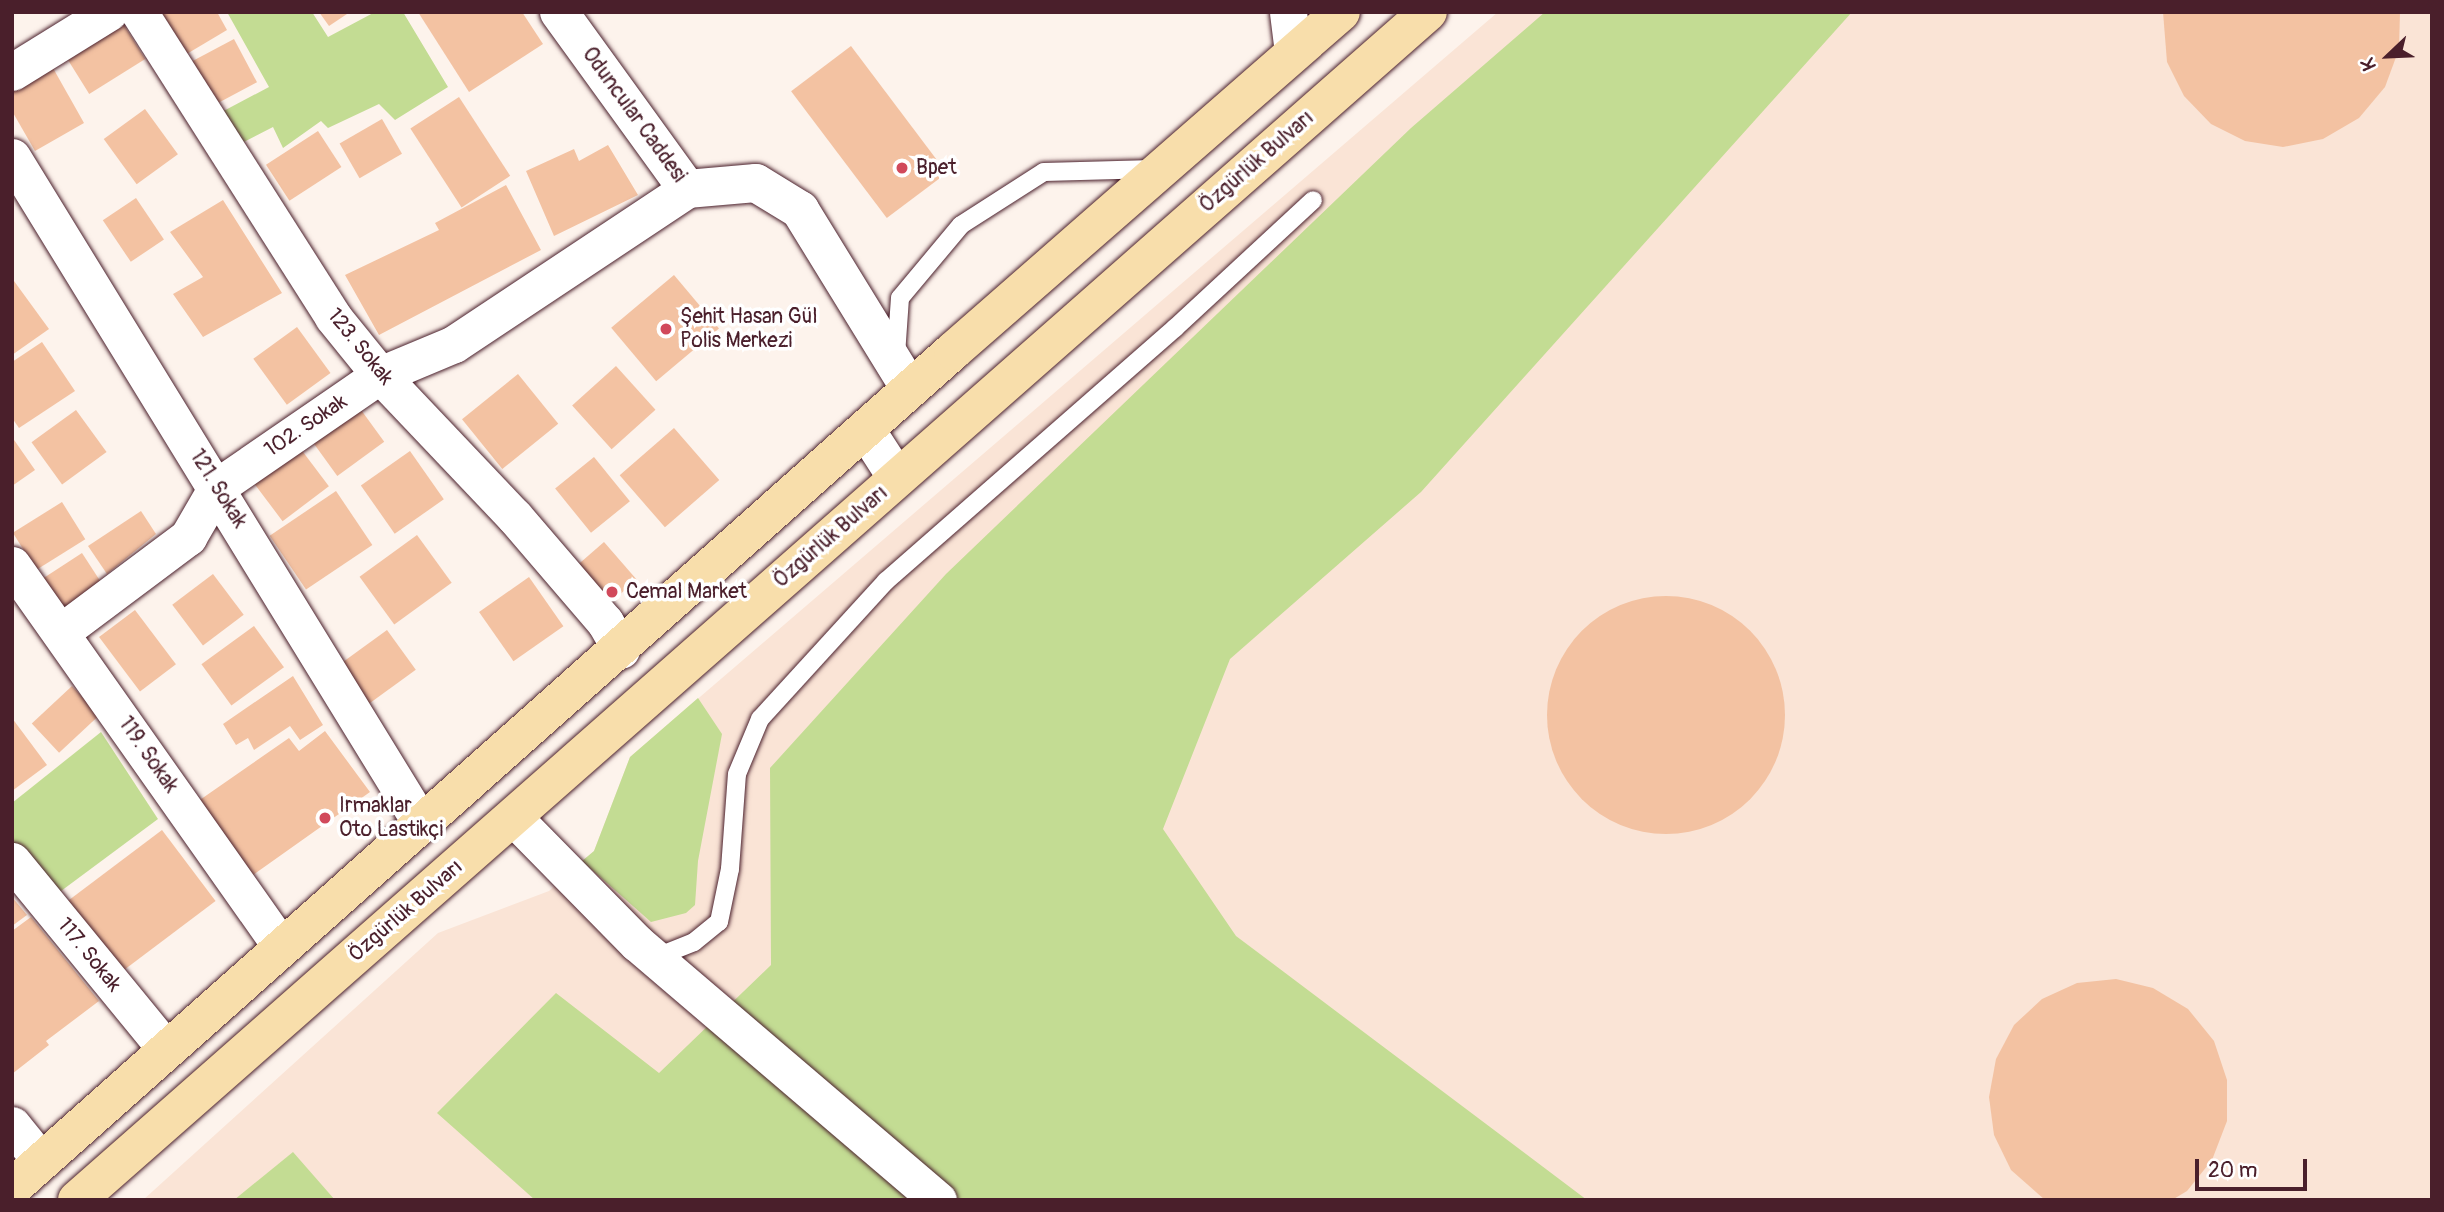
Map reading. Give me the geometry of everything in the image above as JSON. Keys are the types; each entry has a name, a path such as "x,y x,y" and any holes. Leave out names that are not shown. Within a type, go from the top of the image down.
{"main road":[{"path":"12,1188 866,430 903,377 1161,169 1341,12"},
{"name":"Özgürlük Bulvarı","path":"77,1200 1428,12"}],"street":[{"path":"12,72 110,12"},
{"name":"123. Sokak","path":"139,12 333,317 380,375 514,516 605,622 621,650"},
{"name":"Oduncular Caddesi","path":"559,12 687,189 756,183 800,210 903,377"},
{"path":"1288,12 1293,53"},
{"name":"121. Sokak","path":"12,157 421,823"},
{"name":"102. Sokak","path":"61,632 188,537 217,487 380,375 454,344 687,189"},
{"path":"866,430 897,478"},
{"name":"119. Sokak","path":"12,565 281,947"},
{"path":"513,817 654,958 938,1200"},
{"name":"117. Sokak","path":"12,861 166,1049"},
{"path":"12,1125 41,1161"}],"lane":[{"path":"903,377 900,299 961,225 1044,172 1161,169"},
{"path":"654,958 694,942 719,922 730,869 737,774 760,719 886,580 1175,328 1313,200"}],"shaded area":[{"path":"1498,12 2432,12 2432,1200 143,1200 438,933 549,891 594,851 630,757"}],"green space":[{"path":"227,12 312,12 328,37 375,12 403,12 448,87 395,120 379,104 328,128 321,121 283,148 273,127 240,144 216,115 269,87"},
{"path":"1545,12 1852,12 1421,492 1230,659 1163,829 1236,936 1587,1200 535,1200 437,1113 556,993 659,1073 771,965 770,768 946,574 1411,128"},
{"path":"698,698 722,734 698,861 695,905 686,913 651,922 582,861 594,851 630,757"},
{"path":"101,732 158,819 57,894 12,841 12,803"},
{"path":"293,1152 335,1200 234,1200"}],"building":[{"path":"159,12 217,12 227,30 185,55"},
{"path":"319,12 350,12 329,26"},
{"path":"418,12 522,12 543,44 469,92"},
{"path":"2163,12 2400,12 2399,49 2385,87 2359,118 2323,139 2283,147 2245,141 2211,124 2184,96 2167,62"},
{"path":"124,25 145,59 89,94 68,60"},
{"path":"234,39 257,82 214,105 191,62"},
{"path":"851,46 947,173 887,218 791,91"},
{"path":"53,68 84,123 35,151 12,111 12,91"},
{"path":"459,97 510,176 462,207 410,129"},
{"path":"145,109 178,154 137,184 104,139"},
{"path":"382,119 402,154 360,178 340,144"},
{"path":"318,131 341,167 289,201 266,165"},
{"path":"608,145 638,195 554,236 526,171 574,149 579,161"},
{"path":"506,185 541,250 379,335 345,275 439,230 435,223"},
{"path":"136,198 164,239 131,262 103,220"},
{"path":"223,200 282,293 203,337 173,294 203,277 170,232"},
{"name":"Şehit Hasan Gül Polis Merkezi","path":"674,275 719,329 656,381 611,328"},
{"path":"14,281 49,329 12,355 12,282"},
{"path":"297,327 331,373 287,405 253,359"},
{"path":"42,342 75,391 19,428 12,418 12,362"},
{"path":"616,366 655,410 612,449 572,405"},
{"path":"518,374 558,424 502,469 462,419"},
{"path":"356,403 384,442 337,476 309,437"},
{"path":"76,410 107,452 62,484 32,442"},
{"path":"674,428 719,480 665,527 620,475"},
{"path":"12,437 35,470 12,486"},
{"path":"297,444 329,486 283,521 251,479"},
{"path":"410,451 444,499 395,534 361,485"},
{"path":"594,457 630,501 591,533 555,488"},
{"path":"336,491 372,545 306,590 270,536"},
{"path":"62,502 85,539 36,570 13,533"},
{"path":"141,511 156,534 107,574 88,546"},
{"path":"417,535 452,583 394,624 360,577"},
{"path":"604,542 637,580 610,603 578,565"},
{"path":"82,553 102,584 62,610 42,579"},
{"path":"213,574 244,615 203,645 172,605"},
{"path":"529,577 563,626 513,661 479,612"},
{"path":"1654,596 1678,596 1701,601 1722,610 1742,623 1758,639 1780,680 1785,715 1783,738 1776,761 1758,791 1742,807 1701,829 1678,834 1654,834 1631,829 1610,820 1590,807 1574,791 1552,750 1547,727 1547,703 1552,680 1561,659 1574,639 1590,623 1631,601"},
{"path":"135,610 176,664 140,691 99,637"},
{"path":"254,626 284,667 231,705 201,664"},
{"path":"387,630 416,670 365,707 336,667"},
{"path":"293,676 323,725 300,740 290,726 254,750 248,738 236,745 223,724"},
{"path":"72,686 99,715 59,753 32,724"},
{"path":"12,718 47,765 12,791"},
{"path":"325,731 370,792 246,880 194,804 289,738 299,751"},
{"path":"162,830 216,901 117,975 64,904"},
{"path":"12,897 27,915 12,926"},
{"path":"31,917 99,1001 46,1041 49,1045 12,1074 12,931"},
{"path":"2116,979 2153,988 2188,1009 2214,1041 2227,1080 2227,1121 2212,1160 2187,1191 2172,1200 2045,1200 2011,1170 1994,1135 1989,1097 1996,1059 2014,1025 2042,999 2077,983"}],"place":[{"name":"Bpet","path":"902,168"},
{"name":"Şehit Hasan Gül Polis Merkezi","path":"666,329"},
{"name":"Cemal Market","path":"612,592"},
{"name":"Irmaklar Oto Lastikçi","path":"325,818"}]}
